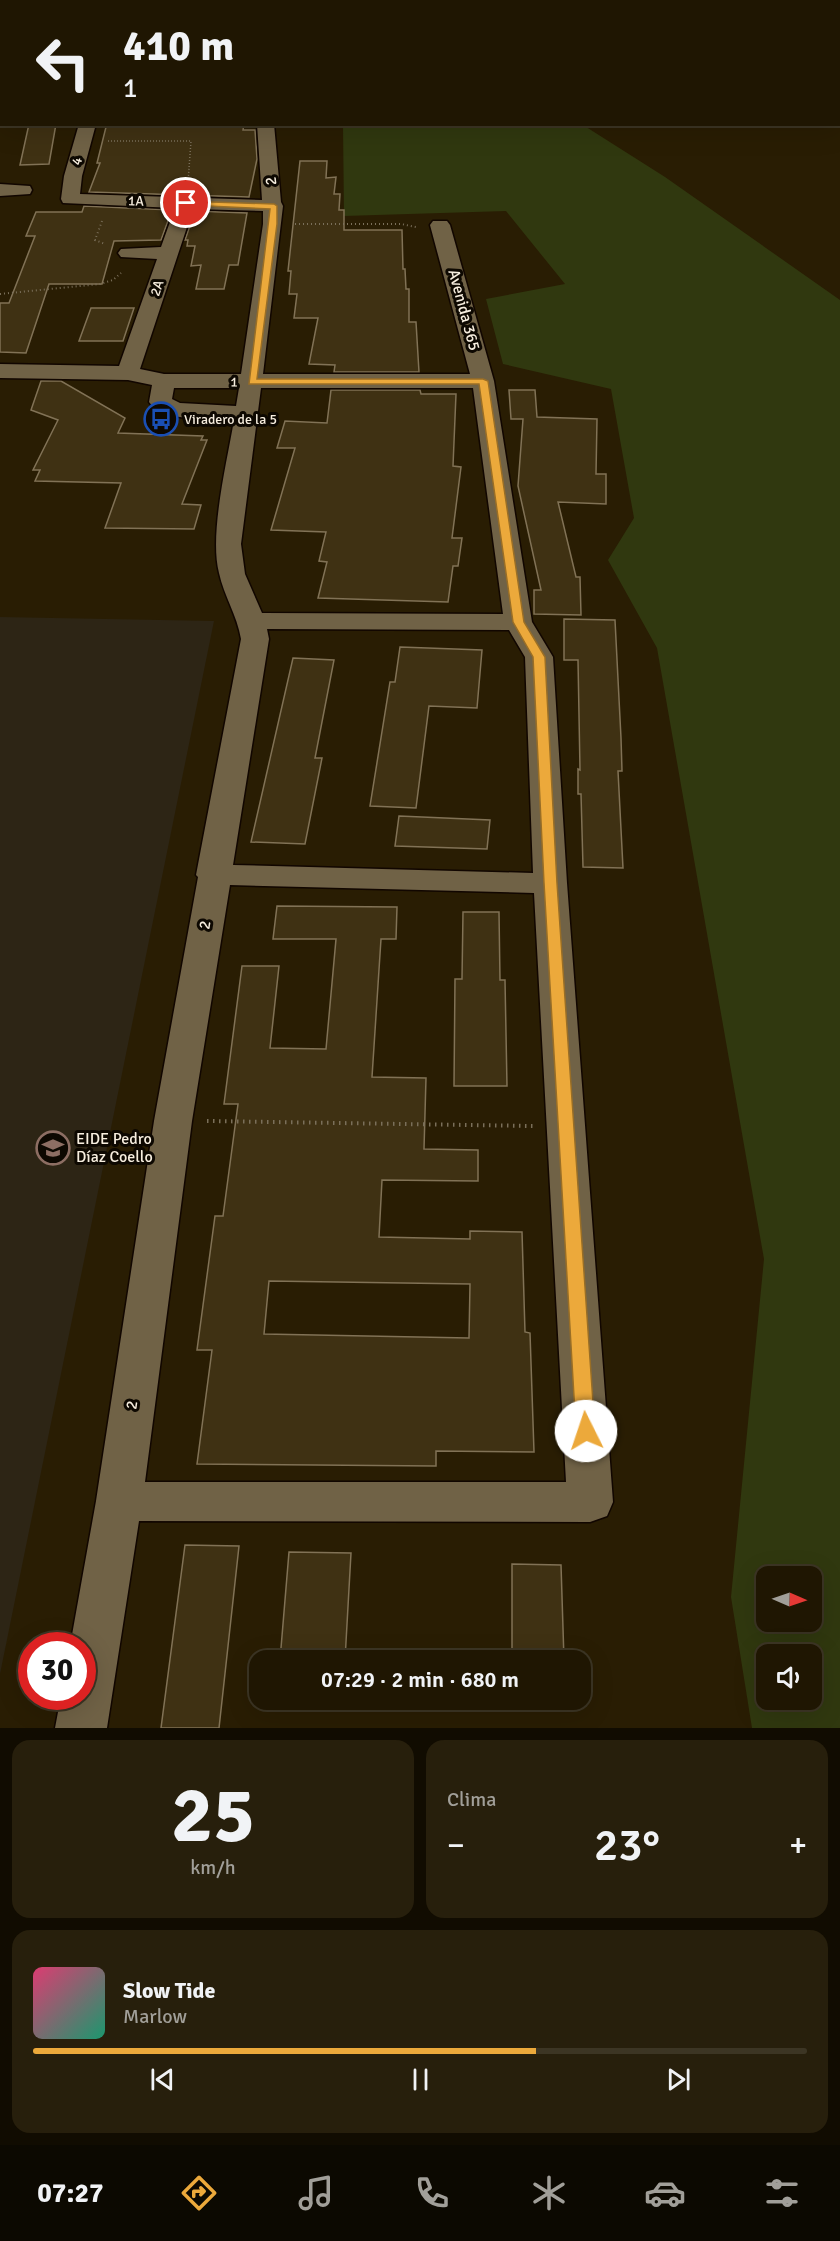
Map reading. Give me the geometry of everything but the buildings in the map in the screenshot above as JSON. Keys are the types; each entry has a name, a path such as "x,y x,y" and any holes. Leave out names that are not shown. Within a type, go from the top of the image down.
{"street":[{"name":"2","path":"81,1728 119,1501 173,1120 255,639 252,621 232,574 228,544 274,215 265,126"},
{"name":"4","path":"70,199 73,176 85,133"},
{"path":"0,190 23,189"},
{"name":"1A","path":"70,199 186,203 274,215"},
{"name":"2A","path":"128,373 186,203"},
{"name":"Avenida 365","path":"119,1501 590,1502 550,883 539,657 519,622 483,381 441,229"},
{"path":"128,253 169,253"},
{"name":"1","path":"0,371 128,373 250,398"},
{"name":"1","path":"164,381 160,402 175,409 250,398 483,381"},
{"path":"252,621 519,622"},
{"path":"213,875 550,883"}],"path":[{"path":"85,133 191,141 186,203"},
{"path":"0,294 38,288 93,285 118,278 125,268 128,253 95,240 110,201"},
{"path":"274,215 441,229"},
{"path":"173,1120 567,1127"}],"shaded area":[{"name":"EIDE Pedro Díaz Coello","path":"0,617 214,621 0,1674"}],"green space":[{"path":"343,126 585,126 665,177 840,300 840,1728 752,1728 731,1597 764,1259 657,648 608,560 634,518 611,389 503,364 486,299 565,284 506,211 344,216"}],"place":[{"name":"Viradero de la 5","path":"161,419"},
{"name":"EIDE Pedro Díaz Coello","path":"53,1148"}],"route":[{"path":"186,203 274,206 252,382 483,381 519,622 539,657 550,883 586,1431"}]}
